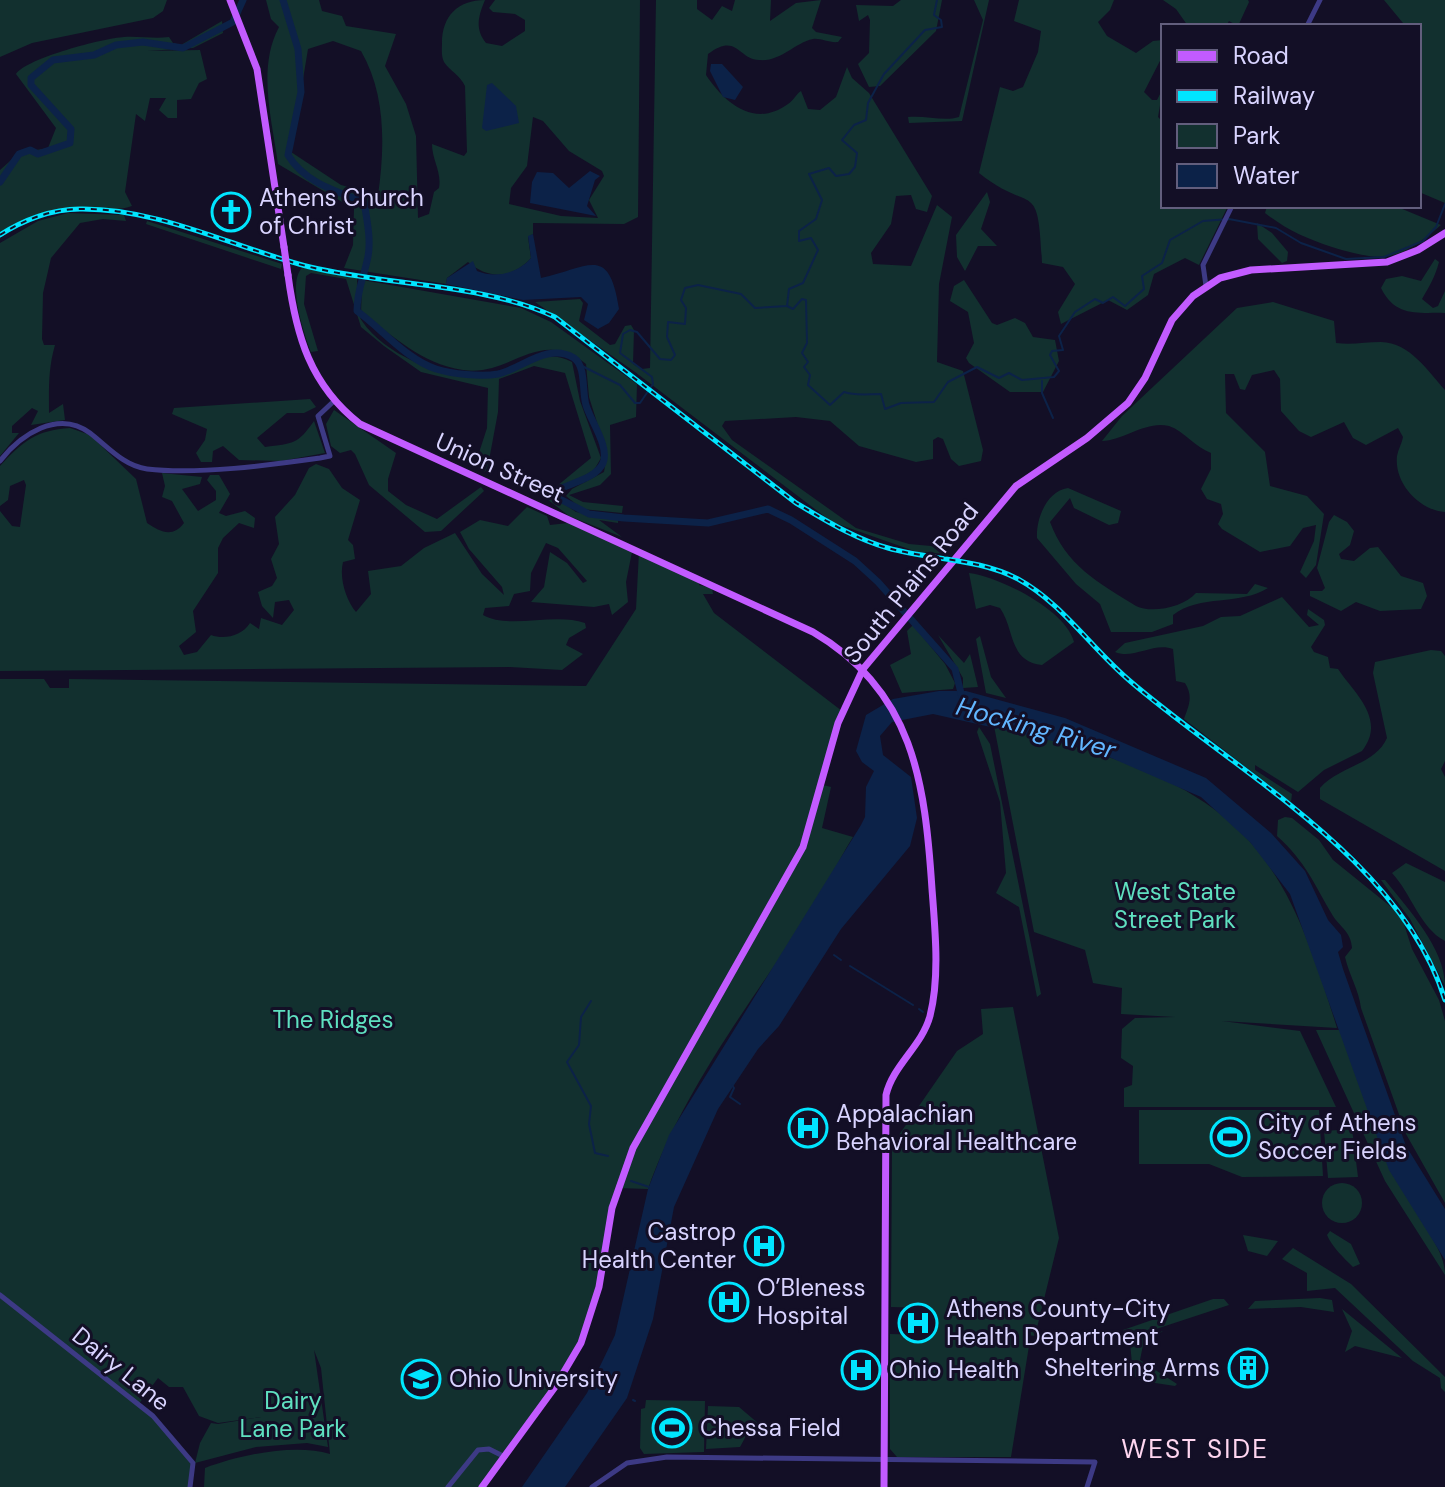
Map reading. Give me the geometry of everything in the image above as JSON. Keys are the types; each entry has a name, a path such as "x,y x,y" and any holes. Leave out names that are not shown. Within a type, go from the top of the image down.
{"main road":[{"name":"Union Street","path":"231,1 257,69 288,275 302,346 321,386 334,401 360,424 402,446 795,622 863,669 903,729 925,797 935,952 928,1020 892,1078 885,1099 884,1487"},
{"name":"South Plains Road","path":"482,1487 555,1387 581,1343 599,1287 612,1208 633,1148 794,868 808,836 838,723 863,669 1016,486 1087,438 1128,403 1145,378 1172,320 1206,286 1220,278 1251,270 1387,262 1410,254 1445,233"}],"street":[{"path":"1308,24 1320,0"},
{"path":"1206,286 1203,265 1231,208"},
{"path":"0,461 25,437 42,428 62,424 83,429 122,459 148,469 255,467 320,458 330,456 318,416 334,401"},
{"name":"Dairy Lane","path":"0,1295 166,1429 193,1463 190,1487"},
{"path":"448,1487 478,1450 489,1449 505,1457"},
{"path":"592,1487 621,1466 657,1457 1095,1462 1087,1487"}],"green space":[{"path":"0,0 167,0 163,11 153,18 32,43 0,57"},
{"path":"266,0 319,0 322,11 342,16 346,26 396,34 385,66 406,104 416,136 418,218 429,214 434,192 439,188 432,144 464,156 467,152 465,86 444,62 442,55 445,25 453,11 467,3 485,0 480,16 480,32 486,43 502,46 525,31 525,20 515,14 493,12 489,8 495,0 640,0 638,217 624,224 533,223 533,234 528,237 531,258 516,270 500,275 483,272 468,262 447,278 446,284 344,268 353,245 354,209 278,164 267,77 272,43 279,27 271,19","holes":["333,41 361,51 375,85 382,121 378,195 341,185 291,152 308,49","533,117 543,121 569,151 602,171 604,176 589,200 598,218 561,216 509,204 511,188 527,166"]},
{"path":"656,0 697,0 697,9 712,20 722,6 732,11 735,0 771,0 770,21 796,3 821,0 812,28 816,32 842,37 838,42 813,39 767,60 752,59 736,48 725,46 708,54 706,75 731,103 752,113 763,114 788,104 801,91 808,109 820,110 836,97 847,67 852,78 869,93 932,196 927,212 916,209 911,195 896,196 891,224 871,253 873,264 911,266 937,205 952,217 939,284 937,362 963,371 983,450 981,461 959,466 951,459 943,439 938,437 933,440 933,459 916,462 859,446 830,421 796,417 725,421 722,426 732,440 856,528 909,544 942,547 949,554 917,552 832,522 635,372 535,302 580,299 583,303 579,321 610,345 615,344 625,326 631,325 634,330 633,364 642,369 650,368"},
{"path":"901,0 942,0 936,31 880,86 869,87 858,64 869,53 870,20 868,15 859,21 856,5 893,6"},
{"path":"974,0 989,0 962,121 909,123 908,117 959,117 983,20"},
{"path":"1019,0 1114,0 1110,10 1098,22 1107,36 1136,53 1153,41 1161,40 1161,59 1144,92 1152,100 1157,100 1161,92 1158,117 1161,120 1161,208 1227,208 1199,265 1185,258 1154,274 1148,295 1127,310 1108,300 1061,324 1058,312 1075,284 1063,267 1042,263 1035,208 979,173 1000,87 1013,91 1023,87 1038,52 1041,31 1014,21"},
{"path":"1163,0 1249,2 1239,24 1229,21 1227,24 1187,24 1176,9"},
{"path":"1384,0 1445,0 1445,203 1421,193 1421,24 1403,23"},
{"path":"222,21 223,33 193,48 147,51 200,50 207,79 199,83 191,99 177,100 177,118 168,118 159,110 166,98 150,98 145,121 136,114 125,192 132,206 57,212 0,235 0,170 19,153 48,148 56,128 16,74 50,56 114,38 169,37 173,43 181,45"},
{"path":"987,192 990,202 981,229 997,246 978,246 965,271 957,257 956,235"},
{"path":"1266,208 1400,208 1441,225 1414,246 1390,256 1378,257 1313,240 1265,213"},
{"path":"68,213 124,215 126,221 103,219 80,223 51,258 43,293 42,339 44,345 55,345 50,371 49,413 63,404 65,420 31,425 38,411 32,408 12,426 12,433 19,433 0,456 0,243 38,221"},
{"path":"147,221 282,264 281,269 146,224"},
{"path":"1257,223 1272,233 1288,252 1287,261 1282,263 1258,239"},
{"path":"1435,259 1439,262 1422,299 1433,308 1438,306 1445,291 1445,313 1408,311 1387,298 1381,288 1386,279 1402,276 1421,281"},
{"path":"302,268 357,278 357,306 362,321 373,335 388,346 422,365 460,375 479,376 496,375 541,358 561,358 572,362 580,401 601,458 594,470 556,492 556,498 576,512 618,519 618,523 599,520 622,537 569,516 547,499 548,488 557,486 591,458 565,373 534,366 499,379 498,412 487,471 482,472 475,465 487,428 488,388 421,372 361,327 346,279 311,273 306,276 304,304 318,351 311,352 296,296 298,275"},
{"path":"362,280 521,308 551,322 637,384 636,417 610,425 611,474 600,485 569,495 583,502 623,506 622,513 582,509 566,496 572,489 604,472 607,454 589,397 586,364 569,354 553,350 539,351 480,370 447,367 409,348 361,314"},
{"path":"964,280 992,323 997,325 1015,318 1025,323 1033,337 1055,340 1059,361 1043,392 1010,392 969,363 966,358 974,343 968,312 950,301 954,286"},
{"path":"1273,302 1334,321 1336,343 1381,342 1401,347 1417,359 1445,390 1445,512 1418,501 1404,485 1397,466 1403,437 1398,428 1366,445 1353,438 1344,422 1311,437 1299,431 1281,411 1280,379 1274,370 1252,375 1245,390 1240,389 1234,374 1225,374 1226,413 1265,452 1270,486 1307,496 1324,514 1316,565 1306,578 1300,572 1314,541 1316,525 1303,528 1290,546 1260,552 1222,529 1218,524 1223,514 1221,504 1207,499 1201,489 1211,469 1211,453 1180,431 1169,426 1152,426 1102,441 1122,416 1237,308"},
{"path":"310,399 316,407 304,413 287,413 257,438 265,447 289,443 299,439 314,421 325,453 281,461 239,460 223,446 213,451 212,462 201,462 196,453 205,440 207,429 172,414 174,408"},
{"path":"334,410 396,453 388,479 388,491 406,505 437,519 481,487 484,491 441,531 425,532 369,485 351,450 340,453 331,446 326,424"},
{"path":"70,428 90,435 136,479 147,523 157,529 171,532 184,523 172,501 162,497 165,486 162,473 202,477 200,484 182,489 198,511 216,500 216,491 207,480 210,475 219,475 230,494 219,513 226,516 245,511 255,518 254,528 239,523 223,538 218,548 218,573 193,611 196,632 179,646 184,655 197,652 211,635 232,636 250,623 259,629 261,618 282,625 294,610 289,600 275,602 273,618 262,606 258,592 272,586 277,578 271,559 279,544 275,517 295,495 309,468 316,464 329,469 342,488 360,500 348,540 353,545 355,559 343,562 342,568 344,588 356,612 371,594 368,571 401,566 424,548 455,533 482,574 504,595 502,587 469,549 460,532 480,520 508,526 527,507 547,516 550,525 568,523 632,552 626,582 628,602 612,615 609,604 594,607 531,602 544,587 550,552 567,563 583,583 587,581 558,548 546,543 531,573 530,591 514,594 509,606 485,608 483,615 506,621 560,619 585,623 586,628 569,638 566,645 583,654 562,670 510,667 0,671 0,511 12,526 20,527 26,485 24,480 10,486 8,500 0,506 0,466 30,439 48,431"},
{"path":"1068,488 1121,511 1118,523 1109,525 1074,508 1070,498 1050,522 1065,550 1084,571 1136,606 1159,609 1184,602 1196,593 1247,594 1255,584 1268,588 1245,597 1195,604 1173,615 1173,624 1152,632 1111,632 1100,604 1076,584 1037,538 1038,522 1044,507 1054,494"},
{"path":"1334,515 1347,522 1354,531 1350,545 1339,554 1341,559 1354,561 1370,548 1378,547 1401,576 1423,583 1427,596 1421,609 1380,611 1356,602 1341,611 1310,596 1310,591 1325,588 1317,568 1329,522"},
{"name":"The Ridges","path":"639,552 700,579 699,585 712,588 713,594 703,594 714,613 842,711 823,785 831,787 822,828 853,837 814,906 699,1082 648,1189 618,1188 599,1287 569,1367 482,1487 204,1487 205,1468 234,1459 284,1450 330,1454 321,1368 314,1350 328,1447 307,1443 256,1447 195,1463 200,1443 211,1423 218,1424 261,1417 218,1423 199,1416 183,1387 169,1387 158,1378 138,1405 153,1416 192,1461 189,1487 0,1487 0,679 44,679 50,688 69,688 69,679 586,686 636,609"},
{"path":"969,573 997,581 1030,597 1059,618 1074,642 1042,665 1023,657 1000,608 990,605 976,609"},
{"path":"1282,597 1309,627 1319,625 1307,615 1308,609 1324,620 1325,625 1311,647 1314,652 1328,657 1330,668 1338,669 1359,697 1370,717 1371,728 1362,751 1324,770 1298,792 1255,765 1255,770 1292,794 1291,802 1184,719 1189,693 1185,683 1176,681 1173,649 1166,647 1129,654 1115,652 1125,643 1203,626 1221,617 1240,616"},
{"path":"913,625 945,664 955,683 953,689 902,693 890,665 911,654 907,631"},
{"path":"938,635 964,663 970,654 978,687 963,688 963,678"},
{"path":"980,636 991,677 1006,698 986,693 976,639"},
{"path":"1431,650 1441,651 1445,656 1445,761 1441,769 1445,777 1445,871 1320,799 1320,788 1366,760 1387,738 1373,673 1375,662"},
{"name":"West State Street Park","path":"994,726 1069,745 1145,771 1181,788 1214,809 1244,835 1281,884 1301,924 1337,1028 1222,1021 1300,1031 1336,1107 1124,1107 1124,1088 1132,1085 1133,1066 1121,1058 1122,1029 1135,1018 1175,1017 1121,1014 1122,988 1093,983 1085,950 1034,932"},
{"path":"979,727 990,744 1041,994 1037,997 1019,907 996,893 1006,873 1000,802 977,732"},
{"path":"1292,818 1319,840 1333,860 1401,915 1412,949 1439,1000 1445,1021 1445,1203 1406,1134 1345,957 1352,948 1350,938 1302,864 1277,836 1278,820"},
{"path":"1406,863 1445,882 1445,941 1429,928 1392,873"},
{"path":"1381,880 1385,880 1404,903 1432,943 1439,957 1445,986 1410,919"},
{"path":"1013,1007 1059,1238 1035,1336 1028,1335 1025,1345 1029,1346 1011,1457 897,1457 890,1449 890,1334 926,1335 926,1308 891,1307 892,1145 957,1051 983,1034 981,1009"},
{"path":"1316,1030 1341,1030 1366,1101 1439,1251 1445,1275 1385,1181"},
{"name":"City of Athens Soccer Fields","path":"1139,1110 1319,1110 1323,1176 1242,1177 1209,1164 1139,1164"},
{"path":"1352,1129 1358,1177 1328,1178 1324,1131"},
{"path":"1342,1183 1356,1189 1362,1203 1356,1217 1342,1223 1328,1217 1322,1203 1328,1189"},
{"path":"1330,1231 1351,1244 1360,1264 1353,1267 1338,1252 1327,1235"},
{"path":"1243,1235 1278,1241 1267,1256 1248,1251"},
{"path":"1293,1248 1351,1284 1445,1377 1445,1392 1441,1388 1440,1378 1413,1361 1335,1288 1307,1291 1307,1273 1282,1259"},
{"path":"1213,1299 1224,1299 1229,1305 1150,1331 1127,1334 1123,1330"},
{"path":"1332,1300 1334,1312 1301,1307 1248,1309 1255,1301"},
{"path":"1342,1309 1402,1358 1355,1346 1345,1352 1352,1331"},
{"path":"1163,1331 1143,1345 1140,1360 1177,1384 1175,1386 1142,1381 1133,1375 1130,1342"},
{"name":"Chessa Field","path":"646,1400 705,1401 704,1452 644,1454 640,1448 641,1409 645,1408"},
{"path":"708,1406 739,1407 759,1424 752,1425 740,1447 706,1449"}],"water":[{"path":"711,64 722,64 743,87 735,100 723,97 710,71"},
{"path":"492,83 516,106 519,123 486,131 482,128 487,85"},
{"path":"590,171 600,176 595,180 587,206 596,216 530,203 532,182 537,172 553,173 569,188"},
{"path":"533,234 541,278 595,265 609,275 619,309 609,323 598,329 584,320 588,304 581,297 523,300 446,284 447,278 473,261 477,271 484,273 506,273 520,267 531,258 528,236"},
{"name":"Hocking River","path":"939,691 966,691 1065,718 1206,778 1271,833 1305,871 1328,920 1341,935 1343,947 1338,952 1343,969 1406,1146 1445,1209 1445,1260 1389,1170 1290,894 1250,842 1201,797 1093,750 933,714 892,722 880,736 883,755 911,777 917,818 910,846 841,929 779,1026 758,1049 718,1109 674,1207 653,1319 627,1398 565,1487 522,1487 587,1393 615,1335 648,1189 669,1135 865,817 866,787 874,771 862,762 856,751 866,715 893,699"}],"waterway":[{"path":"0,182 19,154 30,150 38,154 70,143 71,129 31,85 31,78 53,60 94,55 116,45 143,42 183,48 233,22 243,0"},
{"name":"Hocking River","path":"283,0 298,49 301,92 288,155 311,179 364,202 369,247 357,311 415,358 443,371 491,375 554,353 574,358 580,367 586,405 602,442 604,457 596,472 562,488 558,498 589,514 624,518 708,523 768,509 791,520 855,561 878,582 955,669 962,697"},
{"path":"580,365 620,385 635,403 640,403 653,384 652,377 620,353 623,334 630,330 637,332 660,359 671,360 675,355 667,337 668,322 685,324 686,308 681,300 685,288 698,285 741,294 755,308 787,306 789,289 803,283 818,250 811,238 799,241 799,231 816,219 822,200 809,174 829,168 836,176 849,174 855,167 857,153 842,140 854,125 866,120 868,103 884,74 925,30 942,27 941,20 934,15 937,0"},
{"path":"787,306 793,309 802,299 806,300 807,343 802,353 808,362 804,367 810,375 808,385 830,405 844,392 881,394 885,409 901,403 934,402 948,382 977,367 999,378 1009,373 1022,380 1054,377 1059,371 1050,355 1052,351 1063,350 1059,336 1075,312 1095,299 1103,303 1113,297 1125,306 1144,289 1142,276 1162,263 1170,240 1203,221 1229,219 1276,228 1301,243 1346,259 1384,257 1423,241 1436,227 1445,204"},
{"path":"1042,381 1042,393 1053,418"},
{"path":"834,955 841,960"},
{"path":"850,966 913,1005"},
{"path":"591,1001 581,1017 579,1045 567,1062 591,1106 589,1124 595,1153 608,1156"},
{"path":"919,1009 923,1012"},
{"path":"732,1085 734,1088 730,1097 740,1104"},
{"path":"631,1181 649,1187"}],"railway":[{"path":"0,235 48,213 80,209 110,210 168,222 310,267 466,291 527,306 555,317 796,503 829,522 876,544 1003,572 1034,589 1063,613 1130,681 1311,822 1354,862 1393,904 1423,950 1445,1000"}],"place":[{"name":"Athens Church of Christ","path":"231,212"},
{"name":"Appalachian Behavioral Healthcare","path":"808,1128"},
{"name":"City of Athens Soccer Fields","path":"1230,1137"},
{"name":"Castrop Health Center","path":"764,1246"},
{"name":"O’Bleness Hospital","path":"729,1302"},
{"name":"Athens County-City Health Department","path":"918,1323"},
{"name":"Sheltering Arms","path":"1248,1368"},
{"name":"Ohio Health","path":"861,1370"},
{"name":"Ohio University","path":"421,1379"},
{"name":"Chessa Field","path":"672,1428"}],"district":[{"name":"WEST SIDE","path":"1195,1449"}],"park label":[{"name":"Dairy Lane Park","path":"293,1415"}]}
